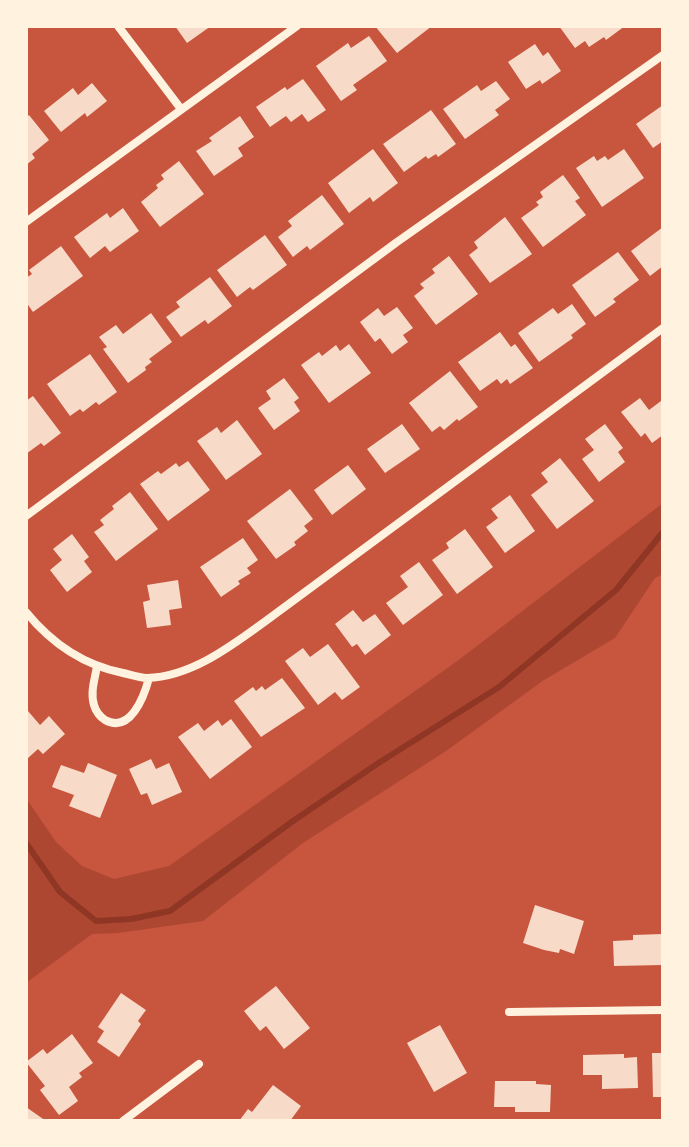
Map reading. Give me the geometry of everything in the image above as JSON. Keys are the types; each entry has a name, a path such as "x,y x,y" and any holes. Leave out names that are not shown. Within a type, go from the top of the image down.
{"street":[{"path":"118,26 181,109"},
{"path":"26,222 297,26"},
{"path":"26,516 397,242 663,55"},
{"path":"26,612 39,628 64,648 97,666 149,678 198,664 224,651 663,328"},
{"path":"97,666 92,691 94,706 100,717 112,724 124,722 132,714 144,698 149,678"},
{"path":"509,1012 663,1010"},
{"path":"123,1121 199,1064"}],"shaded area":[{"path":"663,503 663,574 655,578 615,638 544,680 446,751 303,843 203,921 92,934 26,983 26,798 56,842 82,866 114,879 169,866 460,659"}],"building":[{"path":"175,26 211,26 187,43"},
{"path":"375,26 432,26 397,53"},
{"path":"559,26 625,26 606,40 604,37 589,47 585,41 575,48"},
{"path":"369,36 387,61 353,85 357,90 341,101 316,66 348,43 351,48"},
{"path":"535,44 543,56 548,52 561,71 542,84 540,80 526,89 508,62"},
{"path":"303,79 326,110 308,122 302,114 291,122 286,116 270,127 256,107"},
{"path":"496,81 510,99 495,110 499,115 465,139 443,109 477,85 481,91"},
{"path":"92,83 107,101 61,132 44,111 73,88 78,95"},
{"path":"663,105 663,141 653,148 636,124"},
{"path":"431,110 456,144 438,157 436,154 428,159 426,156 404,172 383,144"},
{"path":"29,115 49,140 32,154 35,158 26,165 26,118"},
{"path":"240,116 254,137 238,148 243,156 214,176 196,151"},
{"path":"373,149 398,183 373,202 370,197 349,213 328,183"},
{"path":"624,149 644,178 602,207 576,168 594,156 597,161 605,156 608,160"},
{"path":"179,161 204,194 160,227 141,202 158,188 156,185 164,179 161,175"},
{"path":"563,175 580,198 575,201 586,215 543,247 521,218 539,205 536,202 543,197 540,192"},
{"path":"322,195 344,224 310,250 307,246 293,257 278,237 292,226 288,221"},
{"path":"123,208 139,231 110,252 105,246 90,258 74,237 107,213 110,218"},
{"path":"505,217 532,254 490,283 469,255 478,248 474,242"},
{"path":"663,227 663,266 650,276 631,251"},
{"path":"265,235 287,265 253,290 250,287 237,297 217,270"},
{"path":"61,246 83,276 33,312 26,302 26,278 32,274 29,270"},
{"path":"618,252 639,280 595,317 572,285"},
{"path":"449,256 478,294 436,325 414,296 424,288 420,284 435,273 432,269"},
{"path":"210,277 232,306 208,324 205,320 181,337 166,317 180,307 176,302"},
{"path":"572,304 586,324 571,335 573,338 539,362 518,333 553,308 558,314"},
{"path":"397,307 413,328 403,335 408,342 392,354 380,338 375,342 360,322 378,308 384,316"},
{"path":"151,313 172,342 149,359 152,362 145,367 146,370 128,383 103,349 107,347 99,337 116,325 123,334"},
{"path":"500,332 511,347 515,344 533,368 510,384 507,379 501,384 497,379 480,391 458,362"},
{"path":"349,344 371,373 329,403 301,365 319,352 322,356 336,345 340,351"},
{"path":"90,354 117,392 99,405 96,402 83,412 80,409 70,416 47,384"},
{"path":"450,371 478,407 444,430 440,426 432,432 409,403"},
{"path":"284,378 299,398 294,402 300,411 274,430 258,408 271,399 266,391"},
{"path":"33,396 61,433 44,446 41,443 26,454 26,401"},
{"path":"640,398 649,410 661,401 663,404 663,435 652,443 645,433 641,437 621,412"},
{"path":"237,420 262,454 226,480 197,441 217,427 221,433"},
{"path":"402,424 420,449 385,473 367,449"},
{"path":"605,424 623,448 618,452 625,462 599,482 582,459 594,450 585,439"},
{"path":"560,458 594,501 557,529 531,495 548,482 541,473"},
{"path":"188,461 210,490 168,521 140,484 158,471 161,474 176,463 179,467"},
{"path":"348,465 366,489 332,515 314,490"},
{"path":"290,489 313,519 304,526 308,531 294,542 296,545 276,559 247,521"},
{"path":"130,492 158,529 116,561 94,532 104,525 100,520 114,509 112,506"},
{"path":"510,495 535,531 505,553 486,527 498,518 491,509"},
{"path":"465,529 493,567 457,594 432,560 449,548 446,543"},
{"path":"72,534 89,557 84,561 92,572 67,592 50,570 62,560 53,549"},
{"path":"243,538 258,560 247,568 251,573 238,581 240,584 221,597 200,567"},
{"path":"419,562 443,595 403,625 386,603 408,587 400,576"},
{"path":"178,580 182,608 169,610 171,625 147,628 143,602 150,600 147,585"},
{"path":"353,610 363,622 375,614 391,635 365,655 357,644 352,647 335,624"},
{"path":"328,644 360,687 342,700 335,692 318,705 285,661 303,648 310,657"},
{"path":"282,678 305,708 261,737 234,701 253,687 256,691 262,686 265,690"},
{"path":"28,711 40,725 49,716 65,734 43,754 38,749 27,759"},
{"path":"231,719 252,747 210,779 178,737 198,723 204,731 218,720 222,726"},
{"path":"151,759 156,769 169,763 182,792 152,805 147,793 141,795 129,769"},
{"path":"88,763 117,775 100,818 69,806 74,795 52,787 61,765 84,773"},
{"path":"535,905 584,921 574,954 560,949 559,953 544,950 523,943"},
{"path":"663,934 663,965 614,966 613,941 633,940 633,935"},
{"path":"276,986 310,1028 284,1049 266,1026 260,1031 244,1011"},
{"path":"121,993 146,1010 138,1021 141,1024 119,1057 97,1042 104,1031 98,1027"},
{"path":"440,1025 467,1073 434,1092 407,1043"},
{"path":"72,1034 93,1063 79,1073 82,1077 69,1087 78,1101 59,1115 40,1090 45,1086 26,1062 43,1049 47,1054"},
{"path":"652,1053 663,1053 663,1097 653,1097"},
{"path":"624,1054 624,1058 637,1057 638,1088 602,1089 602,1075 583,1075 583,1055"},
{"path":"495,1081 536,1081 536,1084 551,1085 550,1112 515,1112 515,1107 494,1107"},
{"path":"273,1085 301,1106 290,1121 239,1121 248,1109 252,1112"},
{"path":"26,1107 46,1121 26,1121"}],"waterway":[{"path":"26,843 60,892 96,921 131,919 170,911 293,821 499,687 616,590 663,532"}]}
